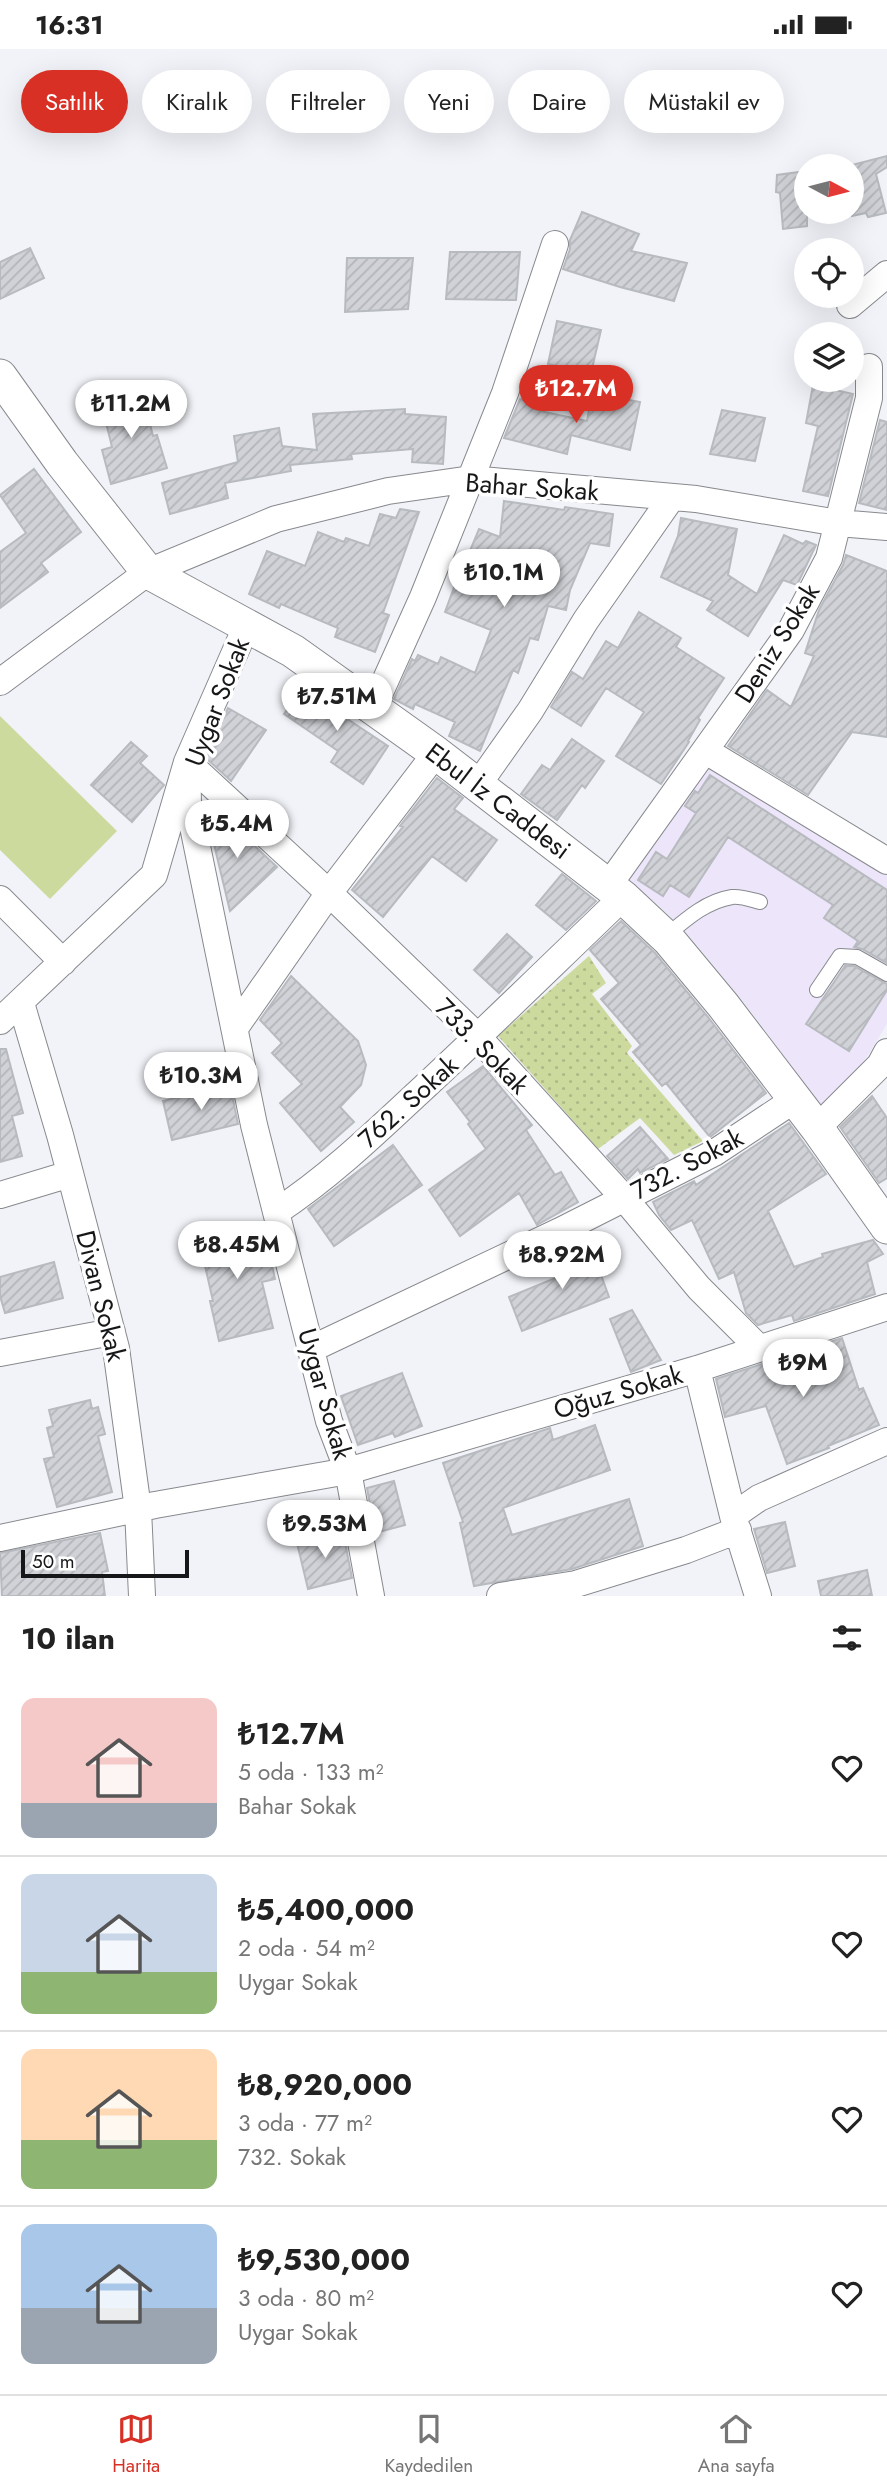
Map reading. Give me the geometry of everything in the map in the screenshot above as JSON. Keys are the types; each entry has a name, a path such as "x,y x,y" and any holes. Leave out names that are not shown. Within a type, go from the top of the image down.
{"street":[{"path":"373,708 423,597 505,393 555,244"},
{"path":"864,293 887,274"},
{"name":"Deniz Sokak","path":"615,891 706,751 791,630 828,558 869,398 869,367"},
{"name":"Ebul İz Caddesi","path":"0,376 62,463 148,572 293,651 436,753 615,891 665,937 723,1005 817,1128 887,1227"},
{"name":"Bahar Sokak","path":"4,671 148,572 276,519 388,491 471,479 672,497 838,523 887,527"},
{"path":"477,786 530,711 586,620 672,497"},
{"name":"Uygar Sokak","path":"246,627 187,762 188,802 254,1125 329,1421 348,1471 371,1596"},
{"path":"706,751 887,861"},
{"path":"235,1028 329,893 436,753"},
{"path":"0,1021 155,875 187,762"},
{"name":"733. Sokak","path":"187,762 329,893 478,1037 624,1198 699,1289 758,1347"},
{"name":"762. Sokak","path":"276,1212 301,1196 369,1138 478,1037 615,891"},
{"path":"0,899 63,962"},
{"name":"Divan Sokak","path":"21,1003 116,1348 138,1509 142,1596"},
{"path":"817,1128 885,1061"},
{"name":"732. Sokak","path":"311,1349 549,1236 715,1153 794,1100"},
{"path":"0,1195 70,1174"},
{"name":"Oğuz Sokak","path":"0,1538 138,1509 348,1471 697,1369 887,1307"},
{"path":"0,1353 112,1332"},
{"path":"697,1369 736,1523 758,1596"},
{"path":"500,1596 576,1584 686,1550 736,1523 759,1498 887,1441"}],"lane":[{"path":"665,937 690,916 710,904 734,896 760,902"},
{"path":"817,990 839,956 857,957 887,974"}],"shaded area":[{"path":"708,764 887,876 887,1024 830,1109 824,1110 745,1004 684,930 629,881"}],"green space":[{"path":"0,716 117,831 50,899 0,850"},
{"path":"589,956 606,983 592,994 632,1046 627,1053 703,1141 674,1155 640,1118 598,1149 498,1036"}],"building":[{"path":"887,156 887,167 876,174 886,213 868,217 864,213 864,162"},
{"path":"794,173 794,224 807,226 783,229 780,193 776,192 777,175"},
{"path":"582,212 639,234 631,251 687,263 674,301 563,269 570,249 570,240"},
{"path":"30,248 44,278 0,299 0,262"},
{"path":"450,252 520,252 516,300 446,299"},
{"path":"347,258 413,258 408,309 345,312"},
{"path":"557,321 601,330 591,373 548,364"},
{"path":"142,392 153,436 157,435 167,468 111,484 102,450 112,447 101,402"},
{"path":"812,392 853,394 828,496 803,491 818,426 806,423"},
{"path":"592,393 640,402 630,450 571,435 567,454 504,438 520,399 542,405 540,411 587,421"},
{"path":"405,409 405,414 446,417 443,464 412,462 413,449 351,454 352,459 290,465 291,471 225,483 228,498 170,514 162,483 238,462 234,436 279,428 282,446 317,450 313,414"},
{"path":"722,410 765,418 755,461 710,454"},
{"path":"880,420 887,422 887,510 859,503"},
{"path":"34,469 81,532 41,563 48,572 0,608 0,552 26,533 0,495"},
{"path":"504,501 613,514 609,546 590,543 570,590 566,610 548,606 538,640 530,638 518,673 513,670 480,751 449,736 455,722 415,704 413,709 394,699 412,659 415,661 418,655 438,664 441,657 475,673 491,630 445,612 479,529 500,537"},
{"path":"400,509 419,512 383,613 389,615 375,652 335,637 338,628 281,604 279,608 249,594 267,551 305,566 318,532 344,542 346,538 369,546 380,514 396,518"},
{"path":"681,518 737,529 728,575 757,594 784,535 803,544 806,541 816,545 797,585 783,580 748,636 707,610 713,601 661,577 678,536"},
{"path":"846,555 887,571 887,737 852,732 808,795 728,746 767,690 791,707 814,656 805,653 819,610"},
{"path":"639,612 681,638 676,647 724,678 698,718 700,720 689,742 661,784 616,756 644,712 606,688 581,726 551,707 572,672 583,679 606,641 618,648"},
{"path":"306,684 346,712 343,716 388,746 363,784 331,762 338,751 284,714"},
{"path":"228,708 266,730 231,781 206,758"},
{"path":"572,739 604,761 585,788 582,785 557,820 521,794 542,765 550,770"},
{"path":"131,742 147,756 140,763 164,785 132,822 91,785"},
{"path":"710,775 887,890 887,963 854,947 858,941 824,918 833,905 728,837 689,897 670,885 663,896 638,880 656,852 667,859 696,813 685,806"},
{"path":"437,778 463,798 454,809 497,840 466,881 432,856 383,917 352,890 403,827 400,826"},
{"path":"215,809 277,867 230,911 206,811"},
{"path":"562,874 596,901 566,930 536,905"},
{"path":"621,921 655,953 766,1093 710,1137 666,1083 662,1086 633,1052 641,1045 601,999 619,983 590,950"},
{"path":"507,934 532,957 499,993 474,970"},
{"path":"845,966 854,966 887,984 887,990 849,1051 806,1024"},
{"path":"291,976 358,1041 366,1065 361,1085 340,1107 354,1122 321,1151 280,1103 302,1084 272,1053 282,1043 260,1020"},
{"path":"0,1049 6,1049 23,1113 12,1116 22,1156 0,1162"},
{"path":"483,1066 532,1125 526,1130 555,1175 561,1172 578,1202 537,1225 519,1193 460,1236 429,1190 486,1149 447,1092"},
{"path":"230,1085 238,1124 172,1140 163,1101"},
{"path":"872,1096 887,1118 887,1178 879,1183 840,1127"},
{"path":"789,1123 826,1174 768,1211 794,1267 823,1257 822,1254 873,1240 883,1254 867,1262 875,1294 794,1321 792,1315 758,1325 746,1313 734,1272 719,1279 692,1220 671,1230 653,1202 694,1181 696,1185"},
{"path":"640,1127 668,1159 640,1173 638,1169 628,1179 607,1156"},
{"path":"393,1145 422,1185 334,1246 308,1209"},
{"path":"236,1226 250,1243 265,1233 275,1279 262,1282 273,1328 219,1341 198,1235"},
{"path":"591,1247 609,1297 522,1331 509,1297 563,1275 557,1259"},
{"path":"54,1262 63,1298 5,1313 0,1296 0,1277"},
{"path":"632,1310 661,1360 631,1372 610,1319"},
{"path":"842,1338 859,1390 863,1388 879,1425 787,1464 766,1406 725,1417 716,1379"},
{"path":"402,1373 422,1426 395,1437 393,1433 358,1445 341,1396"},
{"path":"90,1400 92,1409 98,1407 105,1434 98,1436 112,1492 57,1507 44,1459 54,1457 47,1428 53,1426 49,1410"},
{"path":"595,1425 610,1470 503,1508 512,1535 629,1499 643,1546 572,1569 474,1586 460,1523 463,1522 443,1463 550,1428 553,1440"},
{"path":"394,1481 405,1525 375,1533 367,1488"},
{"path":"785,1522 795,1566 767,1573 754,1529"},
{"path":"343,1532 352,1578 308,1589 297,1543"},
{"path":"100,1533 108,1571 102,1572 105,1596 2,1596 0,1553"},
{"path":"867,1570 872,1596 821,1596 818,1581"}]}
